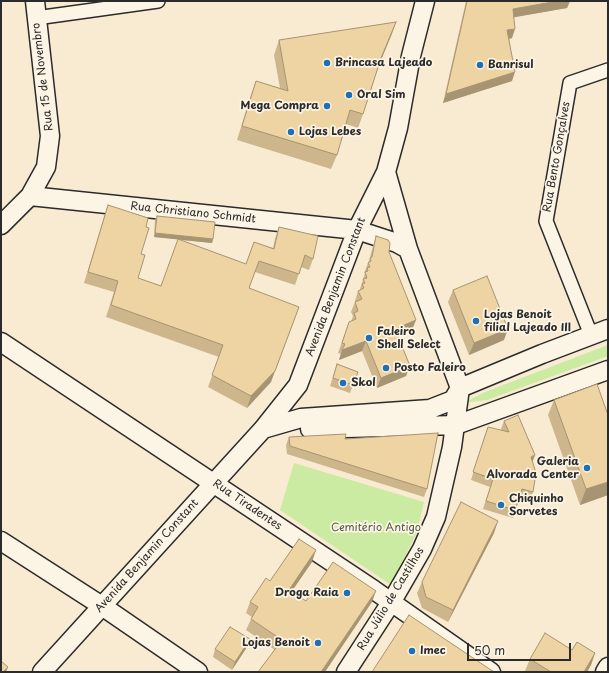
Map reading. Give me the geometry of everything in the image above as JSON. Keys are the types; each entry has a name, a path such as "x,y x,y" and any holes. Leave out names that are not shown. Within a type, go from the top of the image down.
{"main road":[{"name":"Avenida Benjamin Constant","path":"42,672 258,434 295,389 356,230 386,172 398,128 411,56 425,1"},
{"name":"Rua 15 de Novembro","path":"1,225 30,196 46,166 50,136 36,9"},
{"name":"Rua Júlio de Castilhos","path":"346,672 392,601 422,549 436,518 456,425 460,388 408,249 386,172"},
{"name":"Rua Christiano Schmidt","path":"30,196 356,230"},
{"path":"356,230 397,243 408,249"},
{"path":"258,434 301,425 430,409 453,400 460,388 542,354 608,329"},
{"name":"Rua Tiradentes","path":"1,342 392,601 491,672"},
{"path":"301,425 456,425 608,370"},
{"path":"295,389 301,425"},
{"path":"1,541 102,606 198,672"},
{"path":"605,672 608,667"}],"street":[{"path":"36,9 158,1"},
{"name":"Rua Bento Gonçalves","path":"591,335 546,221 570,83 608,70"}],"green space":[{"path":"608,345 608,356 487,400 463,403 485,392"},
{"name":"Cemitério Antigo","path":"294,463 424,502 417,532 391,585 280,510"}],"building":[{"path":"467,1 558,1 513,9 515,29 507,30 515,72 446,94"},
{"path":"396,22 381,58 363,114 350,110 337,155 242,126 256,81 288,91 279,40"},
{"path":"108,205 148,218 146,227 149,228 141,254 145,255 138,278 161,286 178,239 246,264 254,242 274,249 279,227 318,236 313,259 305,255 299,274 259,261 249,288 299,307 275,371 251,396 212,375 223,345 111,305 118,281 88,272"},
{"path":"157,216 215,222 213,239 155,233"},
{"path":"376,236 388,240 390,243 389,252 416,320 395,329 410,366 381,378 366,341 342,350 345,344 342,343 349,322 356,319 354,313 358,311 355,302 362,299 358,291 364,288 362,284 365,283 363,279 367,278 365,272 368,271 367,268 370,267 368,263 371,261 370,258 372,257"},
{"name":"Lojas Benoit filial Lajeado III","path":"487,276 508,329 474,343 453,290"},
{"path":"337,364 358,372 353,385 333,378"},
{"name":"Galeria Alvorada Center","path":"597,384 608,415 608,482 586,489 554,400"},
{"path":"518,415 535,455 531,457 536,473 533,492 522,489 515,510 486,501 493,479 473,472 488,427 509,432 504,421"},
{"path":"438,433 427,489 290,446 289,437 346,434 345,439"},
{"path":"461,502 498,521 453,610 426,597 422,582"},
{"path":"299,539 316,550 289,590 306,601 333,562 376,591 321,672 258,672 282,640 251,619 258,607 250,602 266,578 270,581"},
{"path":"409,615 494,672 372,672"},
{"path":"230,627 250,639 235,662 215,649"},
{"path":"545,633 572,650 577,642 595,653 584,672 551,672 530,659"},
{"path":"1,661 8,667 3,672 1,672"}],"place":[{"name":"Brincasa Lajeado","path":"327,63"},
{"name":"Banrisul","path":"480,65"},
{"name":"Oral Sim","path":"349,95"},
{"name":"Mega Compra","path":"327,106"},
{"name":"Lojas Lebes","path":"291,132"},
{"name":"Lojas Benoit filial Lajeado III","path":"476,321"},
{"name":"Faleiro Shell Select","path":"369,338"},
{"name":"Posto Faleiro","path":"386,368"},
{"name":"Skol","path":"343,383"},
{"name":"Galeria Alvorada Center","path":"587,468"},
{"name":"Chiquinho Sorvetes","path":"501,505"},
{"name":"Droga Raia","path":"347,593"},
{"name":"Lojas Benoit","path":"318,643"},
{"name":"Imec","path":"412,651"}]}
